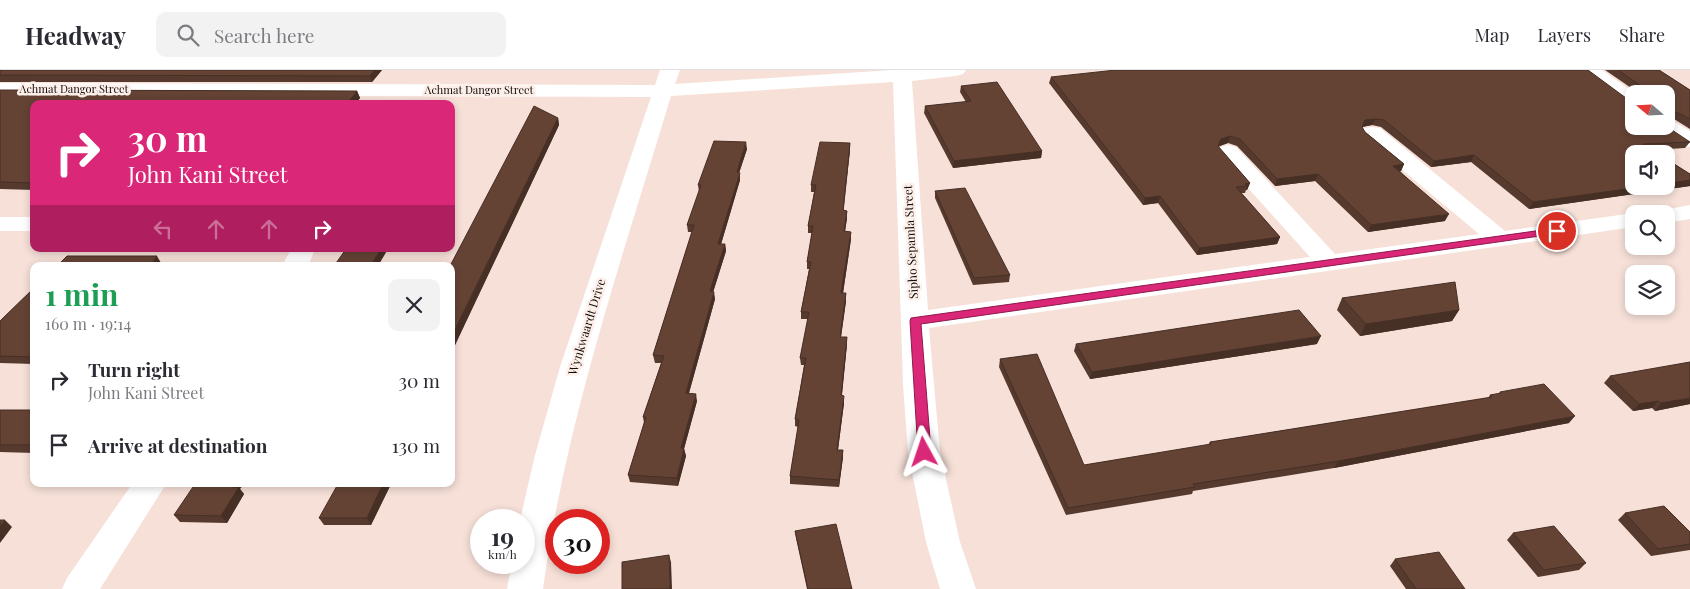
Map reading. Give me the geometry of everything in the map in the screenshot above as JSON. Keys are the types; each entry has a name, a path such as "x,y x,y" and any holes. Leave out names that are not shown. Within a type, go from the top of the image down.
{"street":[{"path":"419,90 433,70"},
{"name":"Achmat Dangor Street","path":"0,89 419,90 956,70"},
{"path":"1589,70 1625,96"},
{"name":"Sipho Sepamla Street","path":"902,73 924,452 943,542 958,589"},
{"name":"Wynkwaardt Drive","path":"524,589 532,534 556,429 585,331 666,81"},
{"path":"1675,131 1690,141"},
{"path":"1372,133 1500,239"},
{"path":"1228,152 1329,263"},
{"path":"1675,214 1690,212"},
{"path":"915,321 1625,221"},
{"path":"0,224 30,224"},
{"path":"80,589 148,487"}],"building":[{"path":"0,70 374,70 370,76 0,75"},
{"path":"1116,70 1588,70 1625,97 1625,135 1675,135 1675,132 1690,142 1625,145 1625,189 1533,202 1474,155 1434,161 1384,120 1365,120 1362,127 1365,132 1404,164 1393,166 1449,214 1371,225 1318,174 1277,179 1240,139 1230,136 1221,139 1218,146 1250,183 1245,184 1247,186 1236,187 1280,237 1199,248 1160,196 1145,198 1051,77"},
{"path":"1618,70 1659,70 1690,90 1690,119 1675,112 1675,85 1640,85"},
{"path":"997,82 1042,151 954,161 925,106 971,101 961,86"},
{"path":"0,90 357,91 350,100 30,100 30,183 0,182"},
{"path":"534,106 558,118 455,330 455,262 452,262"},
{"path":"714,141 746,142 737,172 740,173 718,244 725,244 710,291 714,292 686,393 696,394 681,448 684,449 677,478 628,475 646,417 643,417 664,356 653,355 694,225 687,225 701,185 698,185"},
{"path":"820,142 850,143 843,210 847,211 844,231 851,232 841,293 846,293 840,337 847,337 841,395 844,396 837,450 843,450 839,480 790,476 799,420 795,419 806,358 800,358 809,312 801,312 811,262 807,262 813,226 808,226 816,185 811,185"},
{"path":"1675,165 1690,174 1690,180 1675,182"},
{"path":"965,188 1010,275 974,278 935,191"},
{"path":"344,252 379,252 373,262 337,262"},
{"path":"67,256 157,256 152,262 61,262"},
{"path":"1455,282 1459,310 1366,324 1342,298"},
{"path":"30,292 30,357 0,356 0,321"},
{"path":"1299,310 1321,336 1092,372 1076,344"},
{"path":"1037,354 1084,465 1211,444 1210,442 1492,397 1490,395 1500,392 1544,384 1575,416 1339,461 1193,484 1195,487 1068,508 1000,359"},
{"path":"1690,362 1690,398 1661,403 1658,401 1639,404 1610,376"},
{"path":"0,410 30,410 30,445 0,445"},
{"path":"193,487 239,487 221,516 174,515"},
{"path":"336,487 382,487 367,518 319,518"},
{"path":"1664,506 1690,532 1690,544 1658,549 1625,513"},
{"path":"836,524 852,589 808,589 795,531"},
{"path":"1554,526 1586,563 1544,570 1513,533"},
{"path":"1439,552 1465,589 1416,589 1395,559"},
{"path":"669,555 670,589 622,589 622,562"}],"route":[{"path":"924,452 915,321 1557,231"}]}
